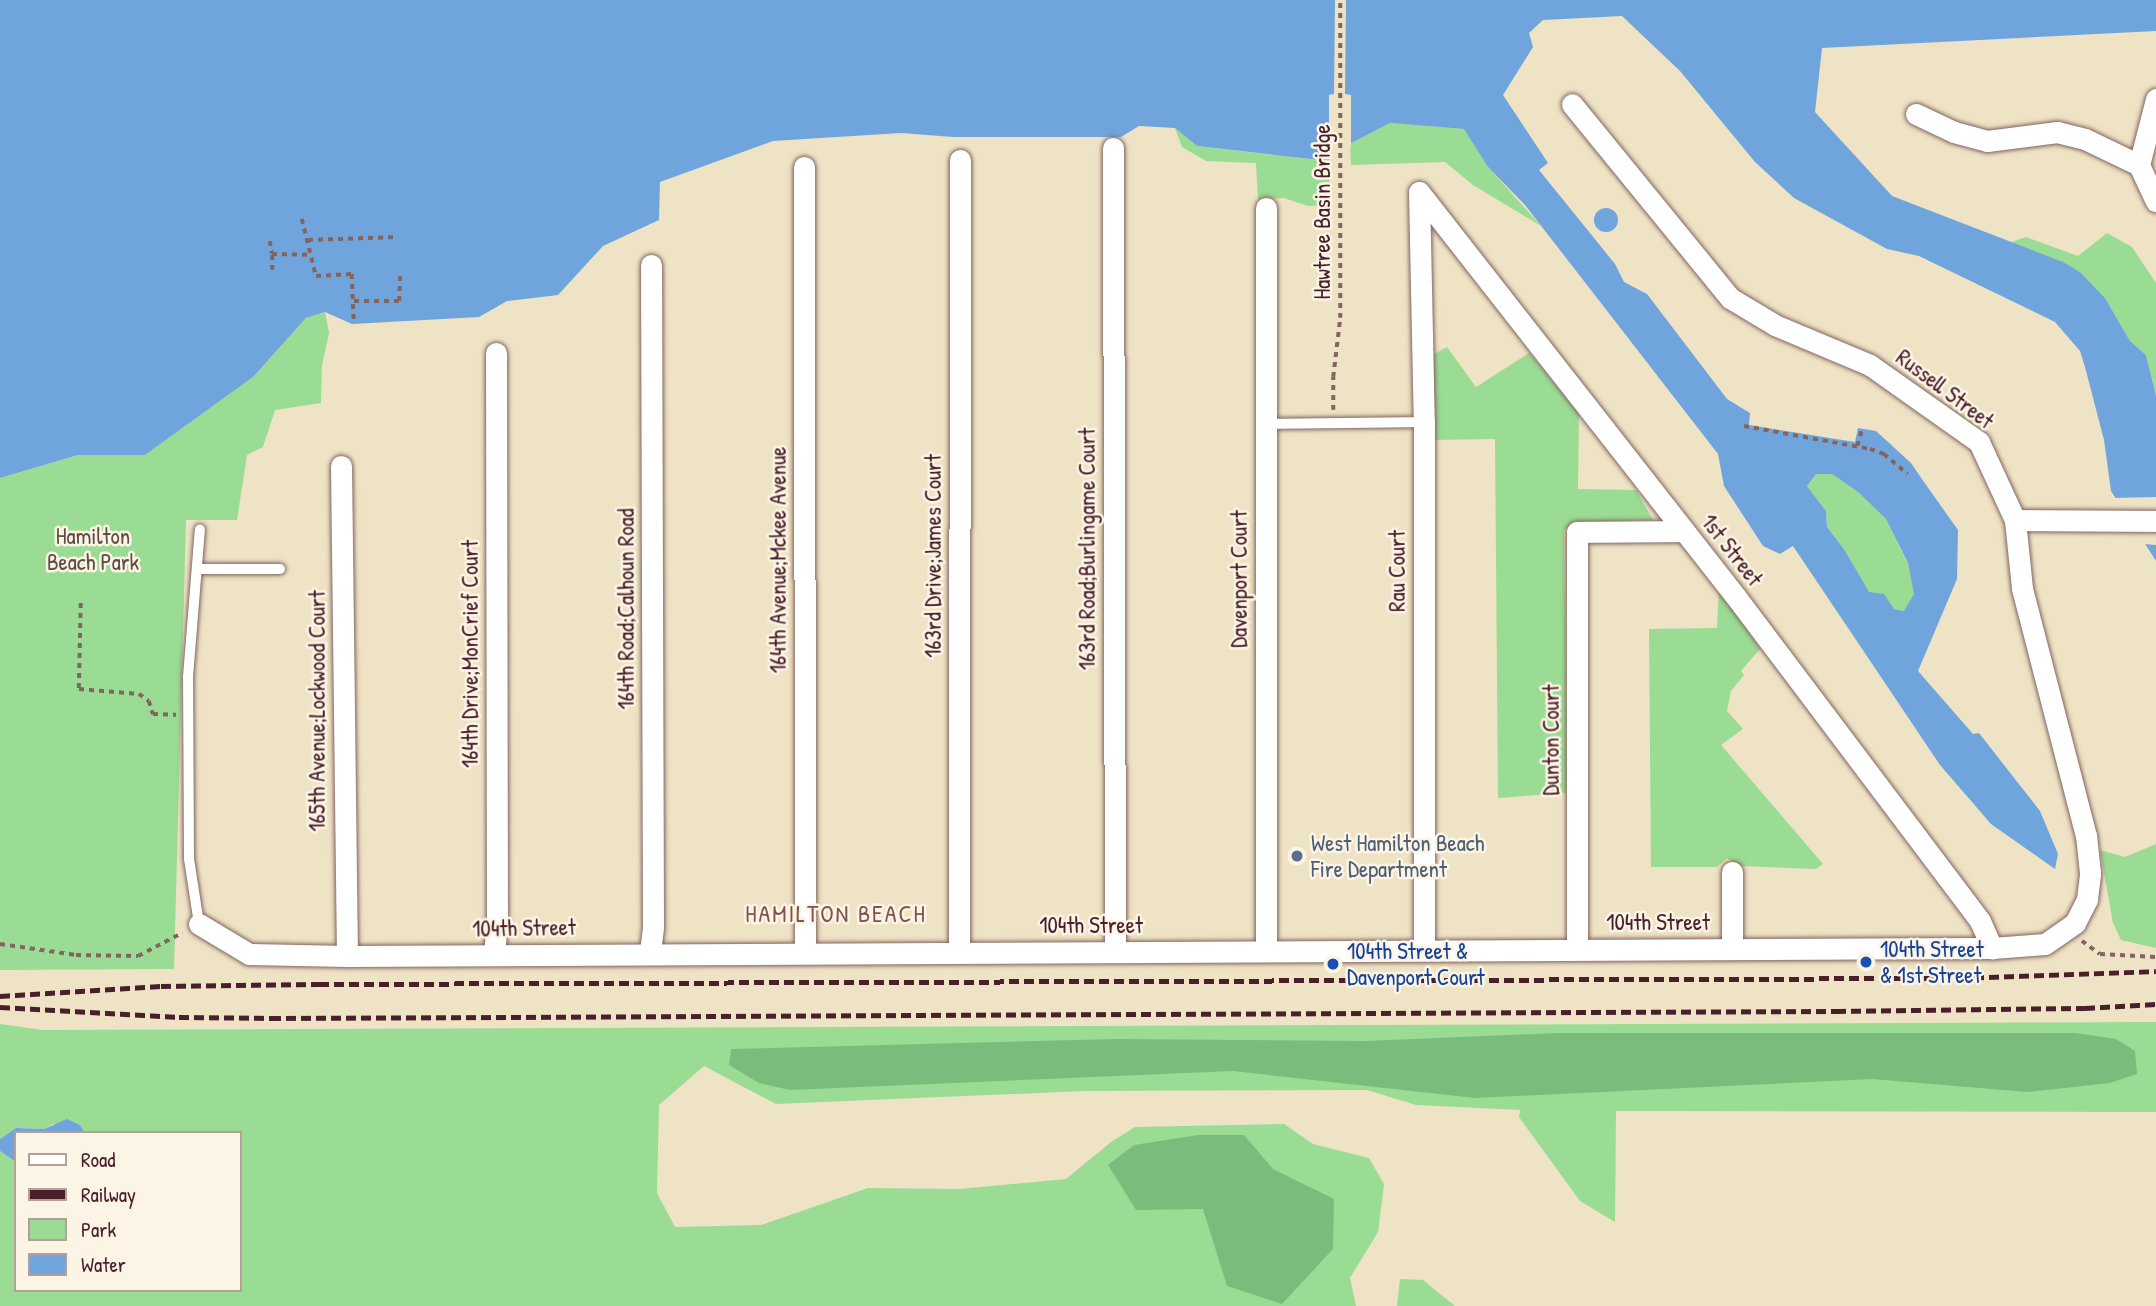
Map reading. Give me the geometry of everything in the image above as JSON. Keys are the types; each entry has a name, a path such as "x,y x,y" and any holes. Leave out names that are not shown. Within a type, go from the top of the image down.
{"street":[{"path":"2139,165 2156,99"},
{"name":"Russell Street","path":"1572,104 1730,298 1775,325 1870,365 1979,442 2015,520 2022,588 2086,836 2090,873 2087,900 2075,923 2045,944 1992,948"},
{"path":"1916,114 1954,132 1987,141 2057,132 2076,136 2111,149 2139,165 2156,201"},
{"name":"163rd Road;Burlingame Court","path":"1113,148 1115,951"},
{"name":"163rd Drive;James Court","path":"959,952 960,160"},
{"name":"164th Avenue;Mckee Avenue","path":"804,167 805,953"},
{"name":"Rau Court","path":"1419,192 1423,422 1424,950"},
{"name":"1st Street","path":"1419,192 1684,531 1980,921 1992,948"},
{"name":"Davenport Court","path":"1265,208 1266,951"},
{"name":"164th Road;Calhoun Road","path":"650,953 653,926 651,265"},
{"name":"164th Drive;MonCrief Court","path":"495,955 496,353"},
{"name":"165th Avenue;Lockwood Court","path":"341,466 347,956"},
{"path":"2015,520 2156,521"},
{"name":"Dunton Court","path":"1577,949 1577,532 1684,531"},
{"path":"1732,872 1732,948"},
{"name":"104th Street","path":"199,924 249,954 347,956 1992,948"}],"lane":[{"path":"1265,424 1423,422"},
{"path":"199,924 188,859 188,715 200,529"},
{"path":"197,569 280,569"}],"path":[{"name":"Hawtree Basin Bridge","path":"1333,424 1333,377 1339,318 1340,0"},
{"path":"302,219 316,276 352,274 354,324"},
{"path":"307,240 397,237"},
{"path":"270,241 272,270"},
{"path":"272,254 311,255"},
{"path":"354,301 399,301 400,274"},
{"path":"1744,426 1857,446 1884,454 1908,474"},
{"path":"1857,446 1861,428"},
{"path":"81,603 79,689 139,694 149,701 153,714 188,715"},
{"path":"0,944 76,955 138,956 199,924"},
{"path":"2066,929 2100,954 2156,957"}],"green space":[{"path":"1390,123 1465,129 1488,167 1541,226 1473,185 1445,162 1351,165 1350,144"},
{"path":"1175,128 1197,146 1318,160 1329,156 1329,205 1308,206 1284,198 1258,199 1256,163 1206,161 1182,147"},
{"path":"2107,233 2132,247 2156,283 2156,396 2146,355 2130,341 2105,298 2080,272 2011,242 2026,237 2078,256"},
{"name":"Hamilton Beach Park","path":"325,312 329,333 322,365 321,403 275,410 263,447 247,455 237,520 186,520 174,969 0,970 0,478 78,455 145,455 253,377 306,318"},
{"path":"1447,347 1476,387 1529,353 1579,412 1578,489 1636,490 1653,520 1573,522 1564,531 1567,793 1498,798 1495,439 1433,440 1429,357"},
{"path":"1816,473 1832,474 1858,492 1886,519 1908,564 1915,594 1904,611 1894,609 1869,593 1844,549 1827,527 1826,511 1807,486"},
{"path":"1719,587 1760,649 1741,671 1744,675 1731,691 1727,711 1743,729 1721,745 1823,864 1816,869 1740,866 1727,858 1717,867 1651,867 1649,629 1717,628"},
{"path":"2156,844 2156,948 2121,940 2113,923 2100,850 2125,857"},
{"path":"2156,1022 2156,1112 1616,1111 1615,1222 1580,1201 1519,1117 1520,1110 1416,1105 1367,1090 1086,1091 776,1104 704,1066 659,1105 657,1193 675,1227 761,1225 868,1188 959,1189 1066,1179 1111,1142 1135,1127 1284,1124 1313,1144 1369,1158 1384,1184 1378,1232 1350,1278 1356,1306 0,1306 0,1151 14,1161 14,1292 242,1292 242,1131 84,1131 80,1125 53,1124 44,1129 16,1128 0,1139 0,1024 43,1030"},
{"path":"1558,1033 2076,1033 2116,1039 2135,1051 2137,1074 2110,1083 2027,1092 1872,1079 1475,1098 1233,1071 790,1090 759,1083 729,1065 731,1049 1117,1039 1366,1041"},
{"path":"1198,1135 1244,1135 1273,1169 1334,1199 1333,1249 1282,1304 1227,1286 1203,1209 1136,1210 1108,1165 1134,1145"},
{"path":"1400,1279 1423,1280 1455,1306 1397,1306"}],"water":[{"path":"0,0 2156,0 2156,31 1822,48 1815,112 1892,196 2063,262 2080,272 2105,298 2130,341 2146,355 2156,396 2156,561 2111,491 2104,440 2080,351 2055,322 1919,256 1887,249 1794,198 1755,162 1680,71 1622,16 1543,20 1529,33 1533,47 1503,95 1548,163 1539,170 1615,264 1624,282 1647,294 1727,399 1750,413 1749,425 1855,442 1858,428 1876,431 1911,463 1958,530 1957,579 1918,671 1973,734 1979,733 2040,811 2058,854 2055,869 1991,824 1940,765 1793,546 1780,554 1763,546 1724,486 1718,454 1525,205 1488,167 1464,129 1390,123 1319,160 1197,146 1175,128 1139,126 1121,137 953,137 901,133 773,141 660,182 659,220 603,246 558,295 507,301 479,317 352,324 325,312 306,318 253,377 145,455 78,455 0,478","holes":["1816,474 1832,474 1858,492 1886,519 1908,563 1914,594 1904,611 1894,609 1884,594 1869,592 1844,549 1827,527 1826,511 1807,486"]},
{"path":"1606,208 1614,212 1618,220 1614,228 1606,232 1598,228 1594,220 1598,212"},
{"path":"67,1119 80,1125 84,1131 14,1131 14,1161 0,1151 0,1139 16,1128 44,1129"}],"pier":[{"path":"1335,0 1346,0 1345,94 1351,95 1351,147 1329,160 1329,95 1334,94"},
{"path":"2156,497 2156,545 2143,544 2112,498"}],"railway":[{"path":"0,996 161,986 319,984 1959,978 2156,971"},
{"path":"0,1007 179,1017 271,1018 1836,1011 2085,1008 2156,1004"}],"place":[{"name":"West Hamilton Beach Fire Department","path":"1297,856"},
{"name":"104th Street & 1st Street","path":"1866,962"},
{"name":"104th Street & Davenport Court","path":"1333,964"}],"district":[{"name":"HAMILTON BEACH","path":"836,914"}]}
